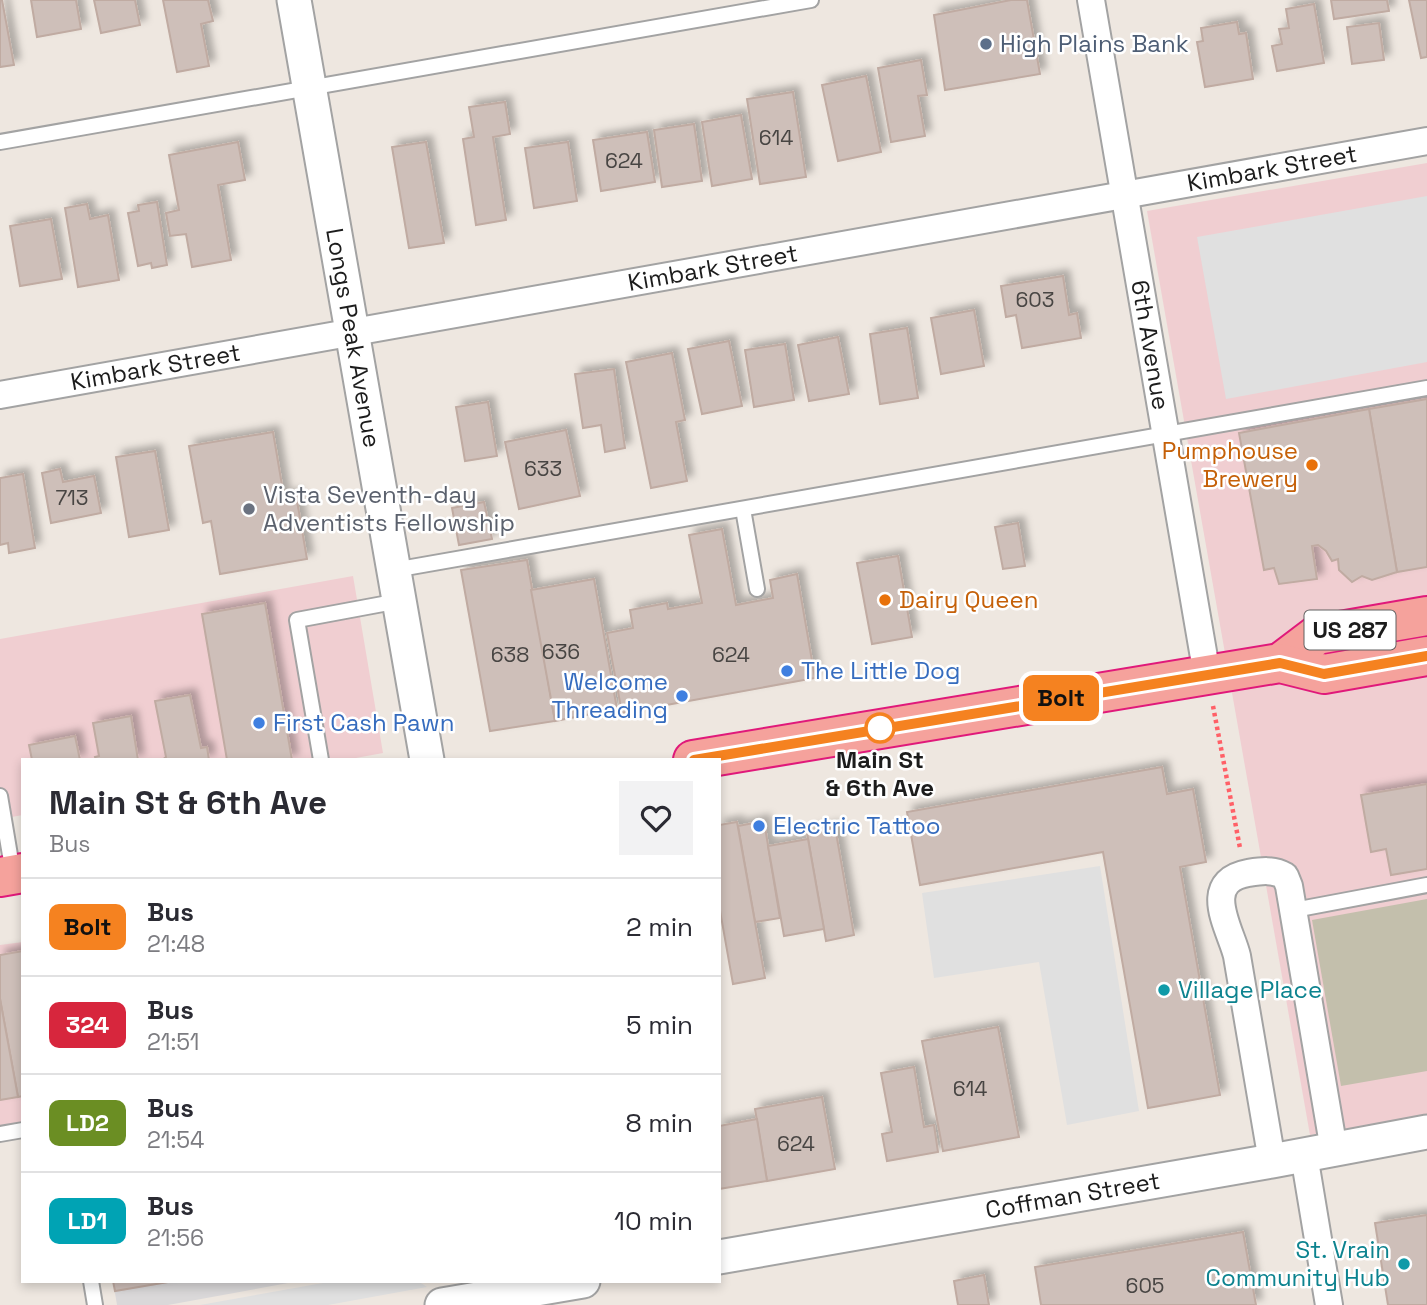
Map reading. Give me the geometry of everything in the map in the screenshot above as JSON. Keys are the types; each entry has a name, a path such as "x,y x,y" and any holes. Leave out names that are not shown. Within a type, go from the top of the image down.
{"highway":[{"name":"US 287","path":"1280,663 1317,635 1427,616"},
{"name":"US 287","path":"705,758 1280,663 1324,674 1427,656"}],"street":[{"name":"Longs Peak Avenue","path":"294,0 426,758"},
{"name":"6th Avenue","path":"1091,0 1207,675"},
{"name":"Kimbark Street","path":"0,395 1427,141"},
{"path":"1303,1155 1234,942 1223,922 1221,901 1226,887 1237,877 1274,871 1285,876 1294,910 1303,1155 1329,1305"},
{"name":"Coffman Street","path":"721,1257 1427,1132"},
{"path":"442,1305 572,1283"}],"lane":[{"path":"0,142 811,0"},
{"path":"321,758 297,620 396,585 743,509 1427,388"},
{"path":"743,509 757,589"},
{"path":"0,796 12,875"},
{"path":"1294,910 1427,886"},
{"path":"0,1134 21,1130"},
{"path":"91,1283 95,1305"}],"path":[{"path":"1207,675 1242,856"}],"shaded area":[{"path":"1427,163 1427,1115 1310,1135 1147,211"},
{"path":"1427,196 1427,362 1226,399 1197,237"},
{"path":"353,576 383,753 356,758 21,758 21,815 0,819 0,639"},
{"path":"1100,866 1139,1111 1067,1125 1039,962 934,978 922,893"},
{"path":"1427,899 1427,1071 1341,1086 1312,920"},
{"path":"21,942 21,1131 0,1134 0,945"},
{"path":"113,1283 288,1283 168,1305 117,1305"},
{"path":"323,1283 421,1283 427,1287 328,1305 200,1305"}],"building":[{"path":"0,0 14,65 0,67"},
{"path":"31,0 76,0 81,29 37,37"},
{"path":"94,0 135,0 140,25 101,33"},
{"path":"163,0 208,0 213,21 201,24 209,66 177,72"},
{"name":"High Plains Bank","path":"1011,0 1027,0 1040,74 945,90 934,15"},
{"path":"1331,0 1387,0 1389,11 1334,19"},
{"path":"1409,0 1427,0 1427,57 1421,58"},
{"path":"1314,4 1324,63 1277,71 1272,46 1282,44 1279,29 1289,28 1286,9"},
{"path":"1237,22 1239,34 1246,33 1253,79 1205,87 1197,42 1203,41 1201,28"},
{"path":"1379,23 1384,60 1352,64 1347,27"},
{"path":"921,60 927,95 918,96 925,136 891,142 878,68"},
{"path":"866,76 881,152 838,161 822,85"},
{"path":"793,92 806,177 760,184 747,99"},
{"path":"505,102 510,134 493,137 506,220 476,225 463,139 474,137 469,107"},
{"path":"741,115 752,179 712,186 702,122"},
{"path":"694,124 702,181 662,187 654,130"},
{"path":"647,132 655,182 601,191 593,140"},
{"path":"238,142 245,180 218,185 231,260 192,267 186,234 170,236 166,213 179,210 169,155"},
{"path":"426,142 444,243 409,248 392,147"},
{"path":"568,142 577,201 534,208 525,148"},
{"path":"157,202 167,265 152,268 151,263 138,266 128,213 139,211 138,205"},
{"path":"87,204 90,219 108,215 119,280 78,287 65,208"},
{"path":"51,219 62,279 20,286 10,226"},
{"path":"1063,276 1069,315 1077,313 1081,338 1022,348 1016,315 1006,317 1001,286"},
{"path":"974,310 984,366 941,374 931,318"},
{"path":"907,328 918,398 880,404 870,334"},
{"path":"838,337 849,394 809,401 798,345"},
{"path":"729,341 742,406 702,414 688,349"},
{"path":"785,344 794,400 754,407 745,350"},
{"path":"672,353 685,420 676,422 687,481 651,488 626,362"},
{"path":"614,369 625,448 605,452 601,425 583,428 575,374"},
{"path":"1427,399 1427,567 1397,572 1369,409"},
{"path":"488,402 497,456 465,461 456,407"},
{"name":"Pumphouse Brewery","path":"1369,409 1397,572 1372,580 1362,576 1352,582 1339,570 1338,559 1332,561 1318,545 1312,546 1317,579 1279,584 1274,568 1264,570 1239,433"},
{"path":"566,430 580,496 519,509 505,442"},
{"name":"Vista Seventh-day Adventists Fellowship","path":"273,432 284,497 296,495 307,559 220,574 211,521 203,523 189,446"},
{"path":"155,451 169,530 129,537 116,457"},
{"path":"60,469 63,482 94,476 101,513 51,523 42,473"},
{"path":"23,474 35,548 9,553 8,543 0,545 0,478"},
{"path":"484,502 492,539 459,545 452,508"},
{"path":"1018,523 1025,566 1003,569 995,527"},
{"path":"722,529 736,605 773,598 770,580 797,574 815,678 622,713 607,633 633,628 630,610 667,603 668,609 702,603 689,535"},
{"name":"Dairy Queen","path":"898,556 912,637 872,644 857,563"},
{"path":"527,560 555,721 490,731 461,570"},
{"path":"594,579 617,709 555,721 531,590"},
{"path":"265,603 292,758 227,758 202,614"},
{"path":"190,695 201,748 207,747 209,758 165,758 155,701"},
{"path":"131,716 138,758 95,758 99,756 93,723"},
{"path":"75,736 80,758 32,758 29,745"},
{"name":"Village Place","path":"1162,767 1167,794 1193,789 1206,862 1180,867 1220,1095 1148,1108 1103,852 920,885 907,812"},
{"path":"1427,784 1427,869 1391,875 1386,849 1371,852 1361,795"},
{"path":"764,821 780,918 755,922 738,826"},
{"path":"737,822 765,978 733,984 721,916 721,825"},
{"path":"835,827 854,935 826,941 807,833"},
{"path":"808,839 824,929 784,936 768,846"},
{"path":"21,951 21,1096 18,1097 0,999 0,955"},
{"path":"0,999 18,1097 0,1100"},
{"path":"998,1027 1019,1137 943,1151 922,1041"},
{"path":"914,1067 924,1127 934,1125 938,1152 887,1161 882,1134 892,1132 881,1073"},
{"path":"822,1097 835,1169 767,1181 755,1109"},
{"path":"757,1119 767,1181 721,1189 721,1126"},
{"name":"St. Vrain Community Hub","path":"1427,1215 1427,1305 1388,1305 1375,1223"},
{"path":"1243,1232 1256,1305 1041,1305 1035,1267"},
{"path":"984,1275 989,1305 958,1305 954,1281"},
{"path":"113,1283 162,1283 115,1291"}],"bus line":[{"name":"Bolt","path":"706,758 1280,663 1324,674 1427,656"}],"place":[{"name":"High Plains Bank","path":"986,44"},
{"name":"Pumphouse Brewery","path":"1312,465"},
{"name":"Vista Seventh-day Adventists Fellowship","path":"249,509"},
{"name":"Dairy Queen","path":"885,600"},
{"name":"The Little Dog","path":"787,671"},
{"name":"Welcome Threading","path":"682,696"},
{"name":"First Cash Pawn","path":"259,723"},
{"name":"Main St & 6th Ave","path":"880,728"},
{"name":"Electric Tattoo","path":"759,826"},
{"name":"Village Place","path":"1164,990"},
{"name":"St. Vrain Community Hub","path":"1404,1264"}]}
